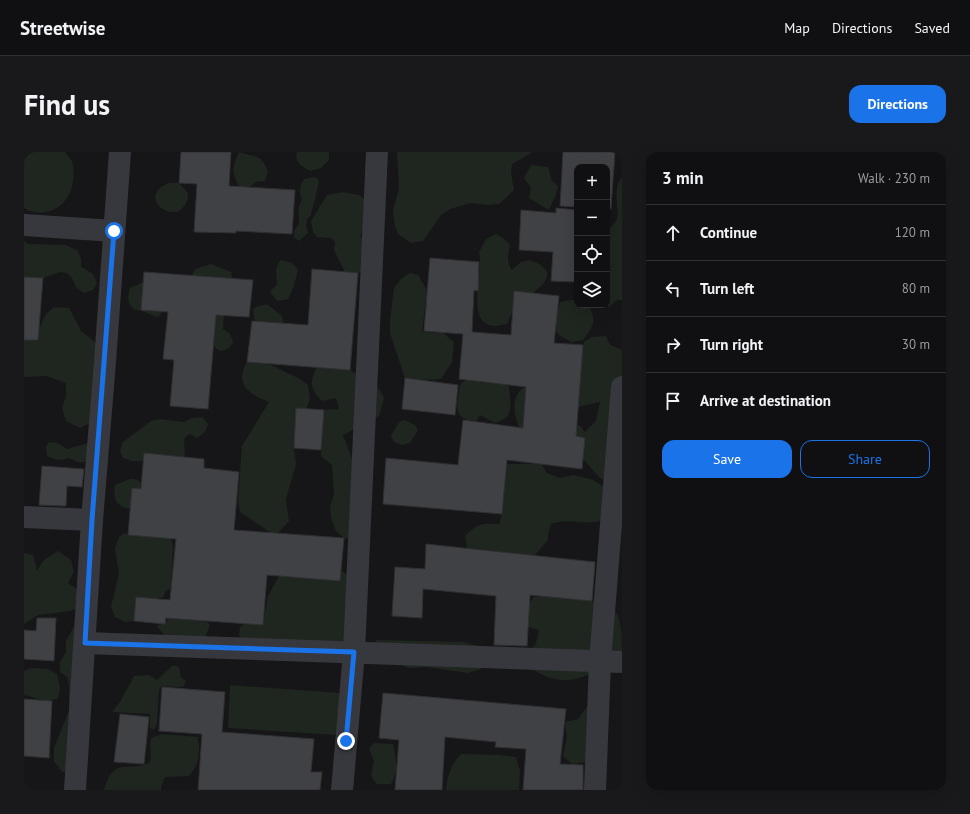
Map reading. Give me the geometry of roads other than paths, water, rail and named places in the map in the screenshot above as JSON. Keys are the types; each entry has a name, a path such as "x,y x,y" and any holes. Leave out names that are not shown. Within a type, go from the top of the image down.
{"street":[{"path":"75,790 92,520 120,152"},
{"path":"342,790 354,652 377,152"},
{"path":"24,225 114,231"},
{"path":"594,790 600,662 622,387"},
{"path":"24,517 92,520"},
{"path":"85,643 622,662"}]}
